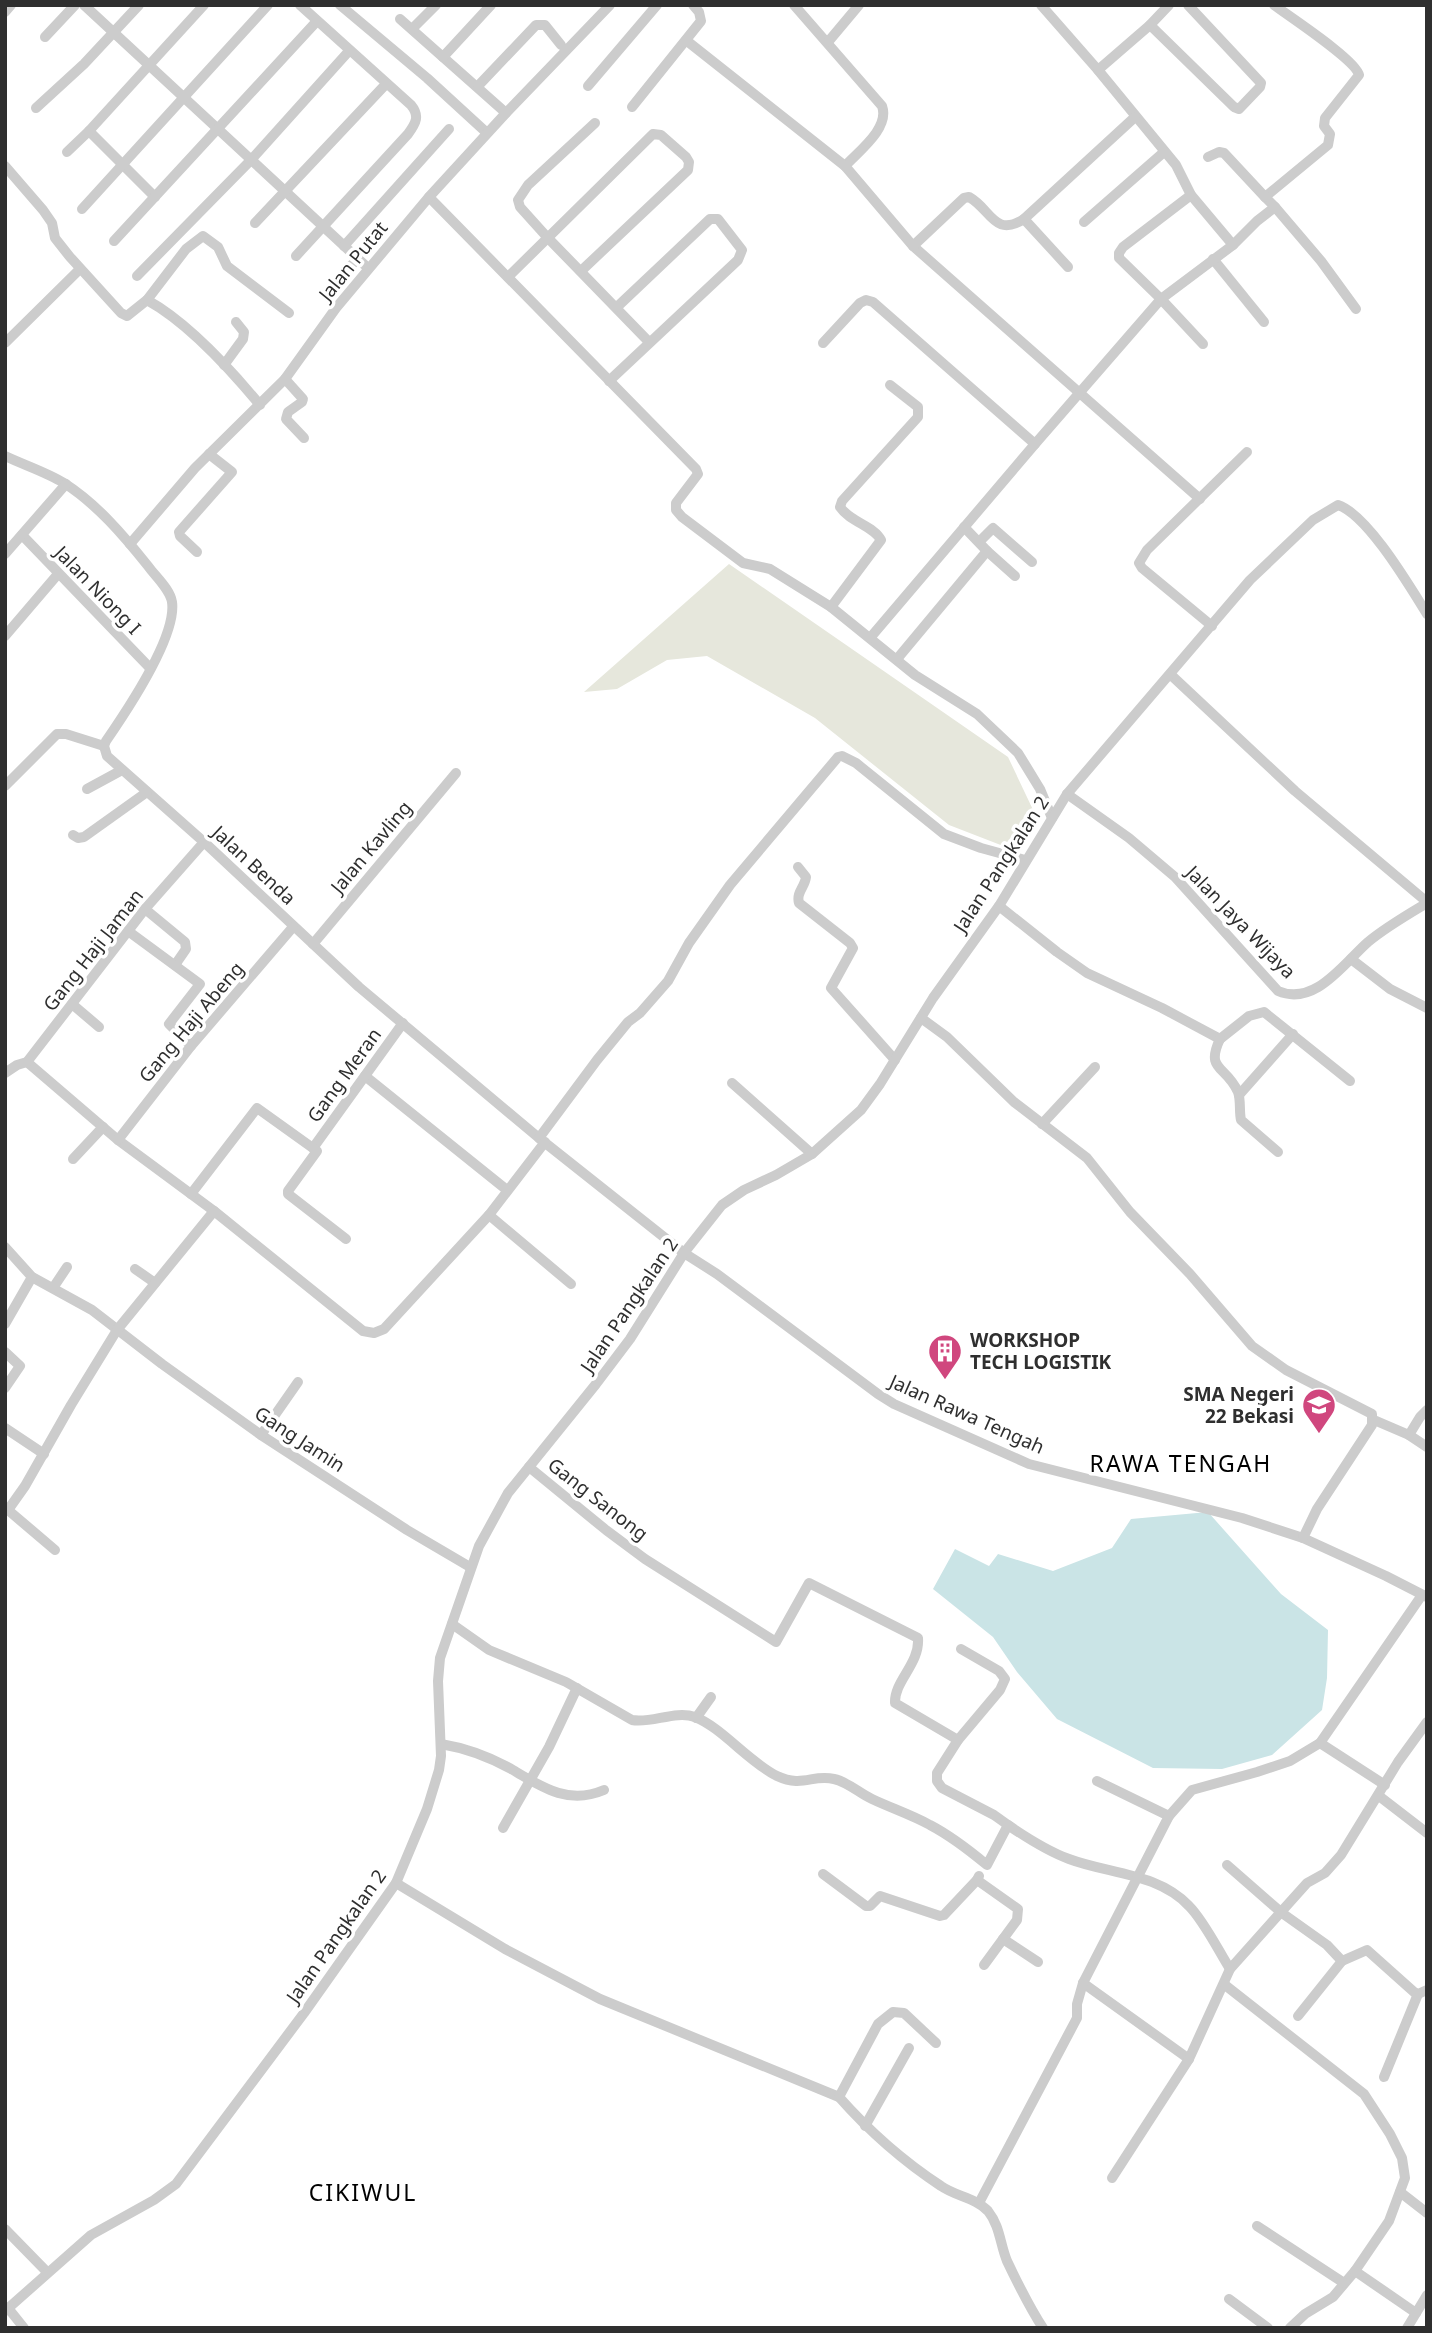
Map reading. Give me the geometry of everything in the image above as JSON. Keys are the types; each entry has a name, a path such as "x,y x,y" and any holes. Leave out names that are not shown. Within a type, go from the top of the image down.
{"street":[{"path":"5,12 11,5"},
{"path":"45,37 75,5"},
{"path":"84,5 368,268"},
{"path":"36,107 84,64 139,5"},
{"path":"67,152 204,5"},
{"path":"82,209 268,5"},
{"path":"296,256 408,134 417,119 411,105 300,5"},
{"path":"340,5 487,133"},
{"path":"412,29 436,5"},
{"path":"443,57 491,5"},
{"path":"588,86 657,5"},
{"path":"632,107 701,21 699,12 693,5"},
{"path":"794,5 882,106 885,115 879,129 845,166"},
{"path":"828,42 859,5"},
{"path":"1041,5 1176,165 1191,195 1233,245"},
{"path":"1098,70 1169,5"},
{"path":"1150,25 1239,109 1261,83 1188,5"},
{"path":"1265,197 1328,145 1330,134 1324,126 1325,118 1359,75 1346,59 1274,5"},
{"name":"Jalan Putat","path":"130,544 209,454 285,379 336,308 429,197 606,7"},
{"path":"400,19 506,113"},
{"path":"114,241 317,21"},
{"path":"478,86 536,25 545,26 561,44"},
{"path":"687,41 845,166 913,246 1200,499"},
{"path":"137,276 251,160 349,51"},
{"path":"256,223 386,84"},
{"path":"913,246 959,202 970,197 997,222 1012,226 1024,219 1135,117"},
{"path":"595,123 528,185 518,200 520,207 649,342"},
{"path":"344,246 449,129"},
{"path":"89,131 155,197"},
{"path":"508,277 653,134 661,135 686,157 689,162 688,170 580,271"},
{"path":"1084,222 1164,152"},
{"path":"1208,157 1219,152 1224,153 1321,261 1356,309"},
{"path":"5,166 52,223 55,238 121,313 127,316 147,300 186,249 203,236 218,247 227,266 289,313"},
{"path":"1191,195 1123,247 1119,258 1203,344"},
{"path":"429,197 696,469 696,480 676,503 676,510 681,517 743,563 771,569 831,607 928,684 967,707 999,733 1025,763 1052,818"},
{"path":"870,638 1161,299 1233,245 1275,207"},
{"path":"609,381 741,257 742,250 718,219 710,219 617,307"},
{"path":"1024,219 1068,267"},
{"path":"332,287 357,258"},
{"path":"1213,259 1264,322"},
{"path":"5,343 80,269"},
{"path":"147,300 177,322 224,365 260,405"},
{"path":"822,343 860,303 866,300 873,302 1035,444"},
{"path":"224,365 243,339 244,332 236,322"},
{"path":"285,379 303,399 288,412 286,419 304,438"},
{"path":"831,607 881,540 879,535 860,525 843,511 840,507 842,501 918,417 918,407 890,386"},
{"path":"1212,626 1139,563 1147,550 1247,452"},
{"path":"197,552 179,532 232,472 209,454"},
{"path":"5,456 66,484 97,509 130,544 172,600 168,628 150,668 104,746 66,734 57,734 5,786"},
{"path":"5,554 66,484"},
{"name":"Jalan Pangkalan 2","path":"7,2309 91,2235 154,2200 176,2184 296,2024 396,1883 427,1809 439,1770 440,1658 470,1567 492,1521 508,1493 569,1420 629,1339 684,1253 722,1205 744,1190 812,1154 861,1110 966,949 999,906 1067,794 1250,580 1313,520 1338,505 1348,509 1383,549 1427,614"},
{"path":"964,527 1015,576"},
{"path":"980,541 993,528 1032,562"},
{"name":"Jalan Niong I","path":"22,535 150,668"},
{"path":"897,659 988,551"},
{"path":"5,636 58,575"},
{"path":"1171,675 1295,791 1427,902"},
{"name":"Jalan Benda","path":"104,746 107,756 204,842 359,987 542,1140 684,1253"},
{"path":"27,1062 118,1140 214,1211 363,1331 374,1333 384,1329 489,1215 597,1060 668,981 689,943 730,885 838,757 842,756 856,763 944,834 1025,860"},
{"path":"87,789 122,770"},
{"name":"Jalan Kavling","path":"313,944 456,773"},
{"path":"73,835 84,837 147,792"},
{"name":"Jalan Jaya Wijaya","path":"1067,794 1129,838 1175,877 1278,990 1293,995 1316,989 1384,930 1427,902"},
{"name":"Gang Haji Jaman","path":"5,1073 27,1062 145,909 204,842"},
{"path":"798,867 806,877 798,894 799,903 853,948 831,988 895,1060"},
{"path":"999,906 1057,953 1087,973 1163,1007 1220,1039"},
{"path":"145,909 185,942 186,949 175,965"},
{"name":"Gang Haji Abeng","path":"118,1140 191,1046 293,927"},
{"path":"128,931 200,984 169,1024 191,1046"},
{"path":"1351,959 1390,989 1427,1008"},
{"path":"72,1004 99,1027"},
{"path":"1278,1152 1241,1120 1239,1095 1230,1078 1214,1061 1213,1055 1220,1039 1249,1016 1264,1012 1350,1081"},
{"path":"921,1018 947,1037 1014,1102 1087,1158 1130,1212 1190,1273 1252,1346 1286,1370 1368,1410 1374,1420 1409,1435 1427,1447"},
{"name":"Gang Meran","path":"346,1240 288,1194 288,1191 317,1153 313,1148 403,1023"},
{"path":"1239,1095 1293,1034"},
{"path":"1042,1124 1095,1067"},
{"path":"365,1076 507,1190"},
{"path":"732,1083 812,1154"},
{"path":"191,1194 255,1108 313,1148"},
{"path":"73,1159 103,1127"},
{"path":"55,1550 7,1509 44,1454 117,1330 214,1211"},
{"path":"489,1215 571,1284"},
{"path":"5,1247 32,1277 5,1324"},
{"name":"Jalan Rawa Tengah","path":"684,1253 817,1347 861,1383 894,1404 1029,1464 1242,1518 1303,1538 1424,1596"},
{"path":"53,1288 67,1267"},
{"path":"135,1269 155,1283"},
{"name":"Gang Jamin","path":"32,1277 92,1310 261,1436 407,1530 470,1567"},
{"path":"5,1352 18,1361 20,1366 5,1388"},
{"path":"261,1436 298,1382"},
{"path":"1409,1435 1427,1409"},
{"path":"1303,1538 1317,1509 1374,1420"},
{"path":"5,1429 44,1454"},
{"name":"Gang Sanong","path":"529,1467 606,1531 645,1559 776,1642 809,1583 918,1638 918,1651 898,1690 895,1703 958,1740"},
{"path":"979,2203 1076,2018 1083,1983 1169,1816 1192,1790 1290,1761 1320,1742 1424,1596"},
{"path":"452,1624 489,1650 577,1688 632,1720 641,1722 654,1718 696,1718 773,1774 790,1782 824,1778 848,1784 894,1810 929,1824 962,1844 987,1865"},
{"path":"961,1649 999,1671 1005,1679 1000,1690 958,1740 937,1773 937,1781 942,1788 994,1815 1035,1843 1069,1859 1139,1877 1181,1899 1191,1907 1230,1969"},
{"path":"503,1828 577,1688"},
{"path":"696,1718 711,1697"},
{"path":"1112,2178 1189,2059 1230,1969 1307,1883 1325,1873 1341,1855 1427,1722"},
{"path":"1320,1742 1382,1791 1427,1833"},
{"path":"441,1744 456,1746 512,1770 529,1782 572,1797 589,1796 604,1790"},
{"path":"1097,1781 1169,1816"},
{"path":"823,1874 866,1906 870,1906 880,1896 944,1915 977,1880 1008,1825"},
{"path":"1227,1865 1282,1913 1327,1945 1342,1961"},
{"path":"977,1880 1018,1909 1017,1920 984,1965"},
{"path":"396,1883 505,1949 600,1999 839,2097 865,2126 924,2175 946,2190 979,2203 997,2225 1006,2258 1043,2328"},
{"path":"1003,1939 1038,1962"},
{"path":"1298,2016 1342,1961 1367,1950 1422,1992 1384,2077"},
{"path":"1083,1983 1189,2059"},
{"path":"1225,1984 1364,2094 1402,2158 1405,2178 1389,2221 1355,2271 1333,2297 1305,2314 1290,2328"},
{"path":"839,2097 878,2024 893,2011 904,2013 936,2043"},
{"path":"865,2126 909,2048"},
{"path":"1400,2192 1427,2213"},
{"path":"1257,2226 1344,2283"},
{"path":"5,2230 47,2272"},
{"path":"1355,2271 1416,2313"},
{"path":"1407,2328 1427,2295"},
{"path":"1229,2299 1268,2328"},
{"path":"7,2309 24,2328"}],"shaded area":[{"path":"729,564 1008,757 1035,814 1011,849 949,825 815,718 707,656 667,660 617,689 584,692"}],"water":[{"path":"1208,1512 1281,1594 1328,1630 1327,1678 1322,1710 1272,1755 1222,1769 1153,1768 1057,1719 1017,1672 993,1637 933,1589 955,1549 989,1566 998,1554 1053,1571 1112,1548 1131,1519"}],"place":[{"name":"WORKSHOP TECH LOGISTIK","path":"945,1381"},
{"name":"SMA Negeri 22 Bekasi","path":"1319,1435"}],"district":[{"name":"RAWA TENGAH","path":"1181,1464"},
{"name":"CIKIWUL","path":"363,2193"}]}
